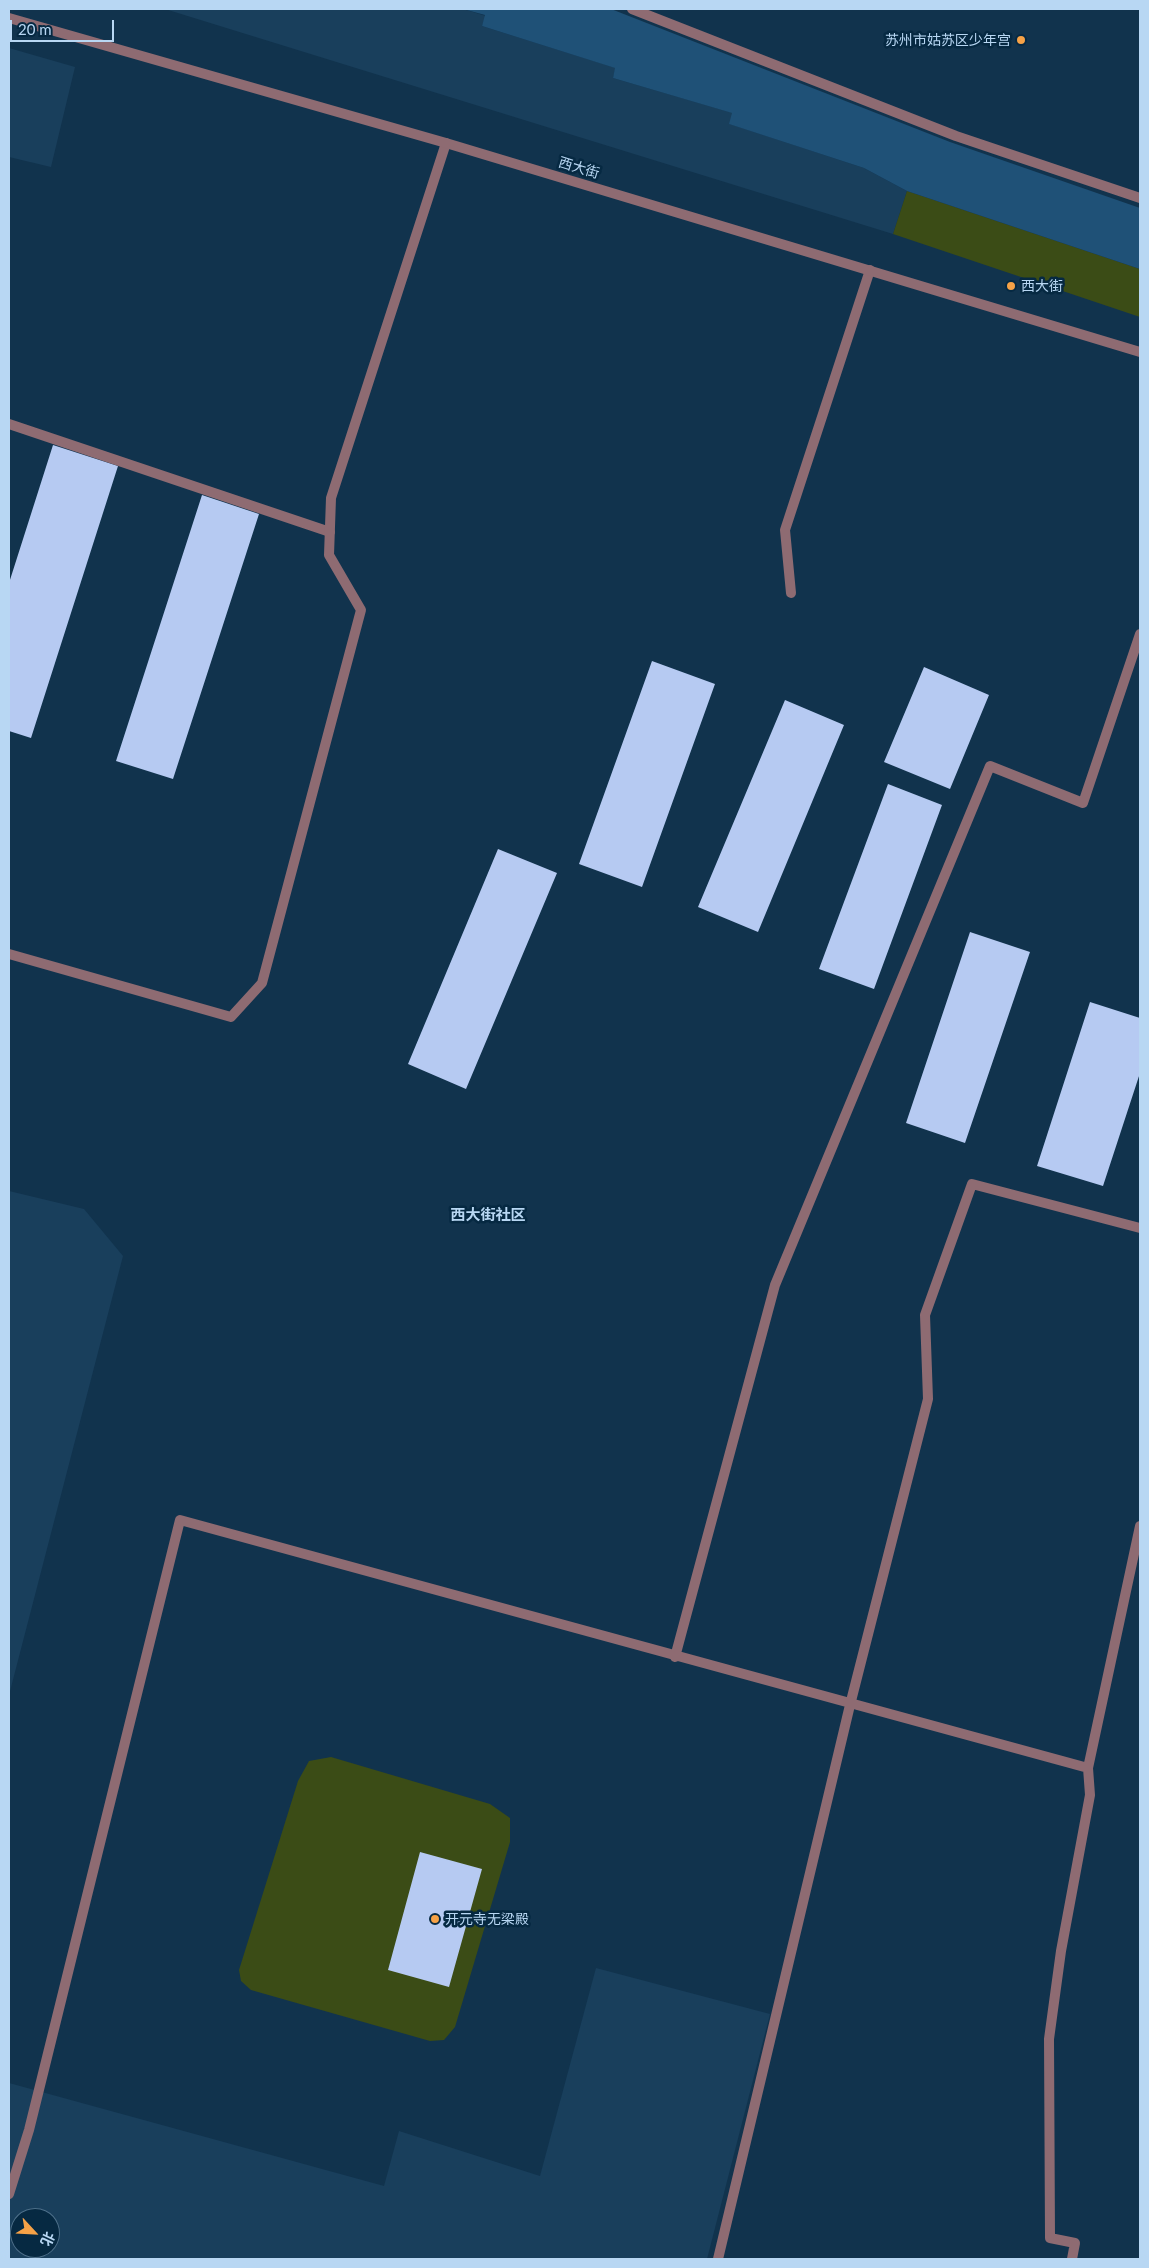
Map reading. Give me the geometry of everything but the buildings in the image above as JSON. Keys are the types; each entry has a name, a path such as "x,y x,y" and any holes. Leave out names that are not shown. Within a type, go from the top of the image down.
{"street":[{"path":"632,9 956,136 1140,198"},
{"name":"西大街","path":"9,18 446,143 1140,352"},
{"path":"9,954 231,1017 262,983 361,610 329,555 331,498 446,143"},
{"path":"791,593 785,530 870,270"},
{"path":"9,424 330,532"},
{"path":"675,1657 775,1285 990,766 1083,803 1140,634"},
{"path":"718,2259 850,1705 928,1399 925,1314 972,1184 1140,1228"},
{"path":"9,2194 31,2120 180,1520 850,1705 1088,1768"},
{"path":"1072,2259 1075,2243 1050,2238 1049,2039 1061,1951 1090,1795 1088,1768 1140,1526"}],"shaded area":[{"path":"165,9 463,9 486,16 482,26 616,68 613,78 733,113 730,124 864,168 907,191 893,234"},
{"path":"463,9 611,9 950,142 1140,208 1140,269 907,191 864,168 729,124 732,113 613,78 615,68 482,26 485,15"},
{"path":"9,48 75,67 51,167 9,157"},
{"path":"9,1191 84,1209 123,1256 9,1695"},
{"path":"596,1968 770,2014 707,2259 9,2259 9,2083 384,2186 399,2131 540,2176"}],"green space":[{"path":"907,191 1140,269 1140,317 893,234"},
{"path":"331,1757 490,1804 510,1818 510,1842 455,2027 444,2040 430,2041 251,1990 241,1981 239,1970 298,1781 309,1761"}],"place":[{"name":"苏州市姑苏区少年宫","path":"1021,40"},
{"name":"西大街","path":"1011,286"},
{"name":"开元寺无梁殿","path":"435,1919"}],"district":[{"name":"西大街社区","path":"488,1215"}]}
